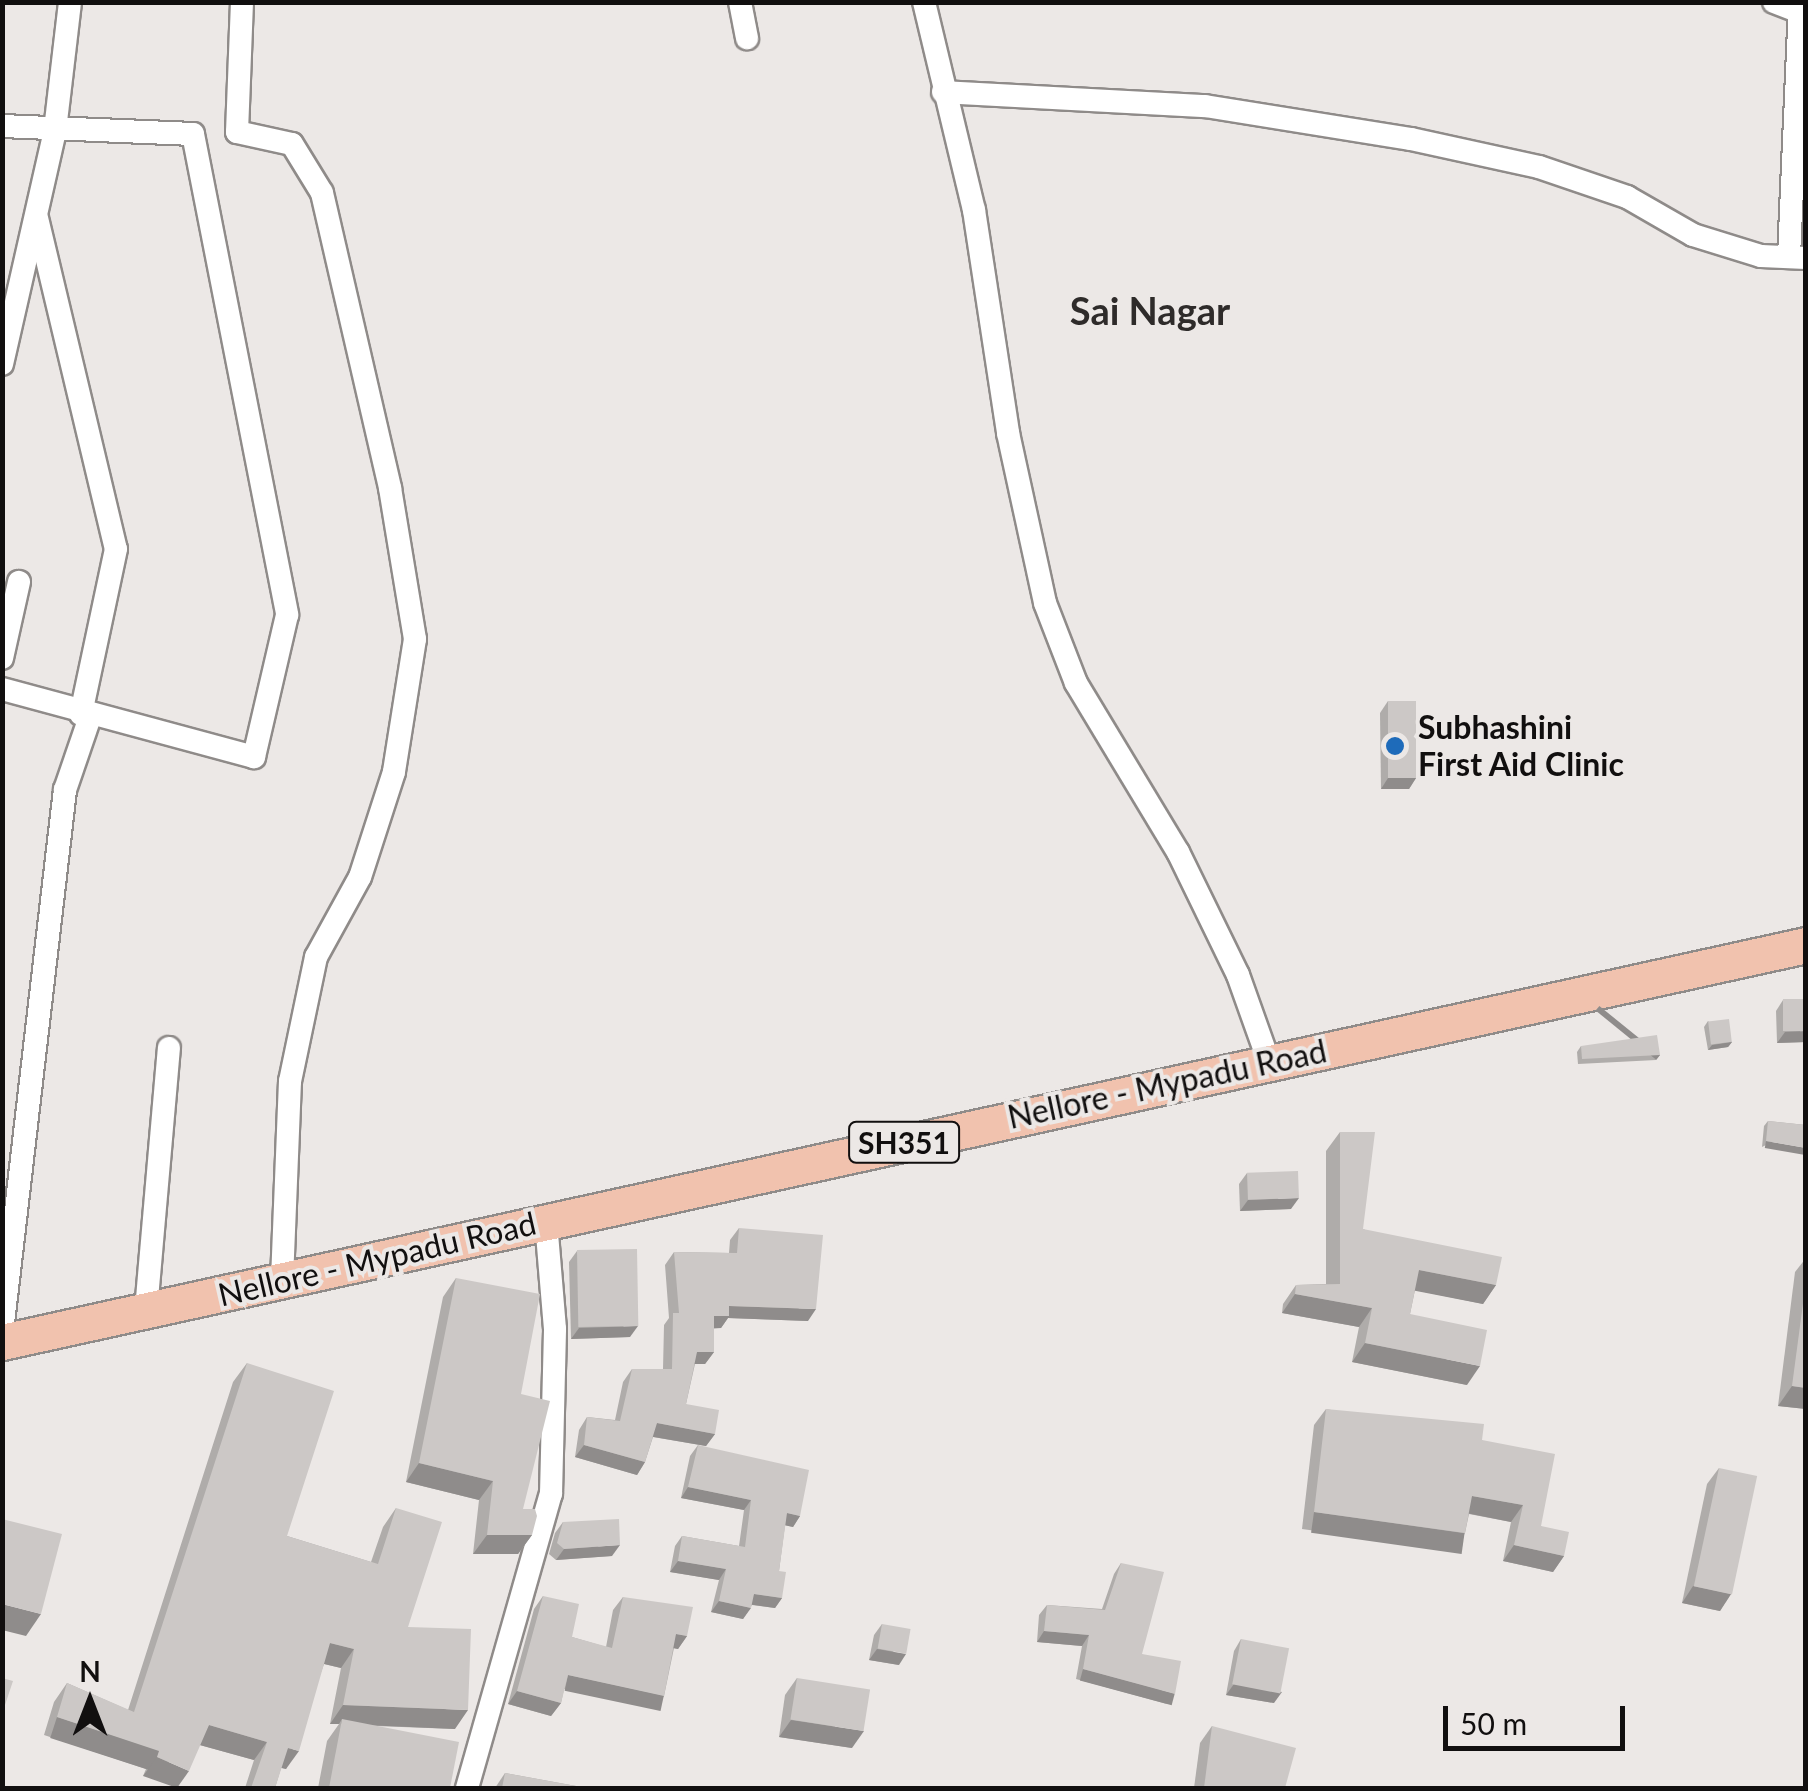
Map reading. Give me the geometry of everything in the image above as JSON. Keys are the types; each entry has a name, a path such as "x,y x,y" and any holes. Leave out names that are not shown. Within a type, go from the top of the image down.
{"main road":[{"name":"Nellore - Mypadu Road","path":"2,1342 1806,945"}],"street":[{"path":"2,364 55,130 70,2"},
{"path":"242,2 237,132 292,144 322,193 390,488 415,639 394,772 360,877 312,975 290,1082 282,1280"},
{"path":"740,2 746,38"},
{"path":"924,2 942,92 974,210 1008,433 1045,603 1076,683 1178,852 1230,957 1269,1062"},
{"path":"942,92 1205,106 1446,146 1538,167 1627,197 1694,234 1797,258 1802,9 1774,2"},
{"path":"2,126 193,134 287,615 254,757 86,716 2,688"},
{"path":"2,1331 65,790 86,716 116,549 37,218"},
{"path":"2,658 18,582"},
{"path":"146,1310 170,1048"},
{"path":"466,1788 552,1494 555,1329 546,1221"}],"building":[{"path":"1388,701 1416,701 1416,778 1388,778"},
{"path":"1783,999 1806,999 1806,1031 1783,1031"},
{"path":"1729,1019 1732,1042 1711,1044 1708,1022"},
{"path":"1657,1035 1660,1055 1582,1059 1581,1046"},
{"path":"1768,1121 1806,1125 1806,1148 1766,1141"},
{"path":"1340,1132 1375,1132 1363,1229 1502,1257 1496,1285 1419,1270 1410,1314 1487,1330 1480,1366 1365,1343 1372,1308 1295,1294 1296,1285 1340,1284"},
{"path":"1298,1171 1299,1198 1248,1200 1247,1173"},
{"path":"739,1228 823,1235 816,1309 729,1306 729,1316 714,1316 714,1352 697,1352 686,1404 719,1410 715,1434 657,1423 645,1462 584,1445 587,1417 620,1421 632,1369 672,1369 673,1313 679,1313 674,1252 737,1253"},
{"path":"637,1249 638,1326 578,1327 577,1250"},
{"path":"456,1278 540,1294 521,1394 550,1401 523,1509 535,1509 532,1535 487,1535 493,1481 419,1463"},
{"path":"1806,1281 1806,1388 1792,1386"},
{"path":"247,1363 334,1391 287,1536 378,1564 396,1508 442,1522 408,1627 471,1629 468,1710 343,1705 354,1649 330,1643 299,1751 288,1748 275,1788 251,1788 267,1742 209,1725 189,1771 157,1757 159,1751 57,1717 67,1683 134,1712"},
{"path":"1326,1409 1484,1424 1482,1440 1555,1454 1541,1526 1569,1532 1564,1556 1514,1545 1523,1505 1472,1496 1465,1533 1314,1512"},
{"path":"698,1445 809,1470 800,1516 787,1513 779,1571 786,1572 782,1598 754,1594 751,1608 719,1601 726,1569 678,1561 682,1536 745,1547 751,1500 688,1487"},
{"path":"1719,1468 1757,1476 1732,1594 1694,1586"},
{"path":"2,1519 62,1534 41,1614 2,1604"},
{"path":"619,1519 620,1545 564,1549 557,1543 563,1522"},
{"path":"1121,1563 1164,1572 1142,1654 1181,1661 1175,1694 1083,1669 1089,1635 1044,1631 1047,1605 1105,1610"},
{"path":"543,1596 579,1604 572,1637 612,1648 623,1597 693,1607 687,1636 676,1634 664,1696 568,1675 561,1703 517,1691"},
{"path":"882,1624 911,1629 906,1654 878,1649"},
{"path":"1241,1639 1289,1648 1280,1694 1232,1684"},
{"path":"2,1678 13,1681 2,1714"},
{"path":"797,1678 870,1690 864,1731 790,1719"},
{"path":"342,1719 459,1742 450,1788 329,1788"},
{"path":"1212,1726 1296,1748 1285,1788 1204,1788"},
{"path":"505,1773 587,1788 502,1788"}],"place":[{"name":"Subhashini First Aid Clinic","path":"1395,746"}],"district":[{"name":"Sai Nagar","path":"1150,311"}]}
